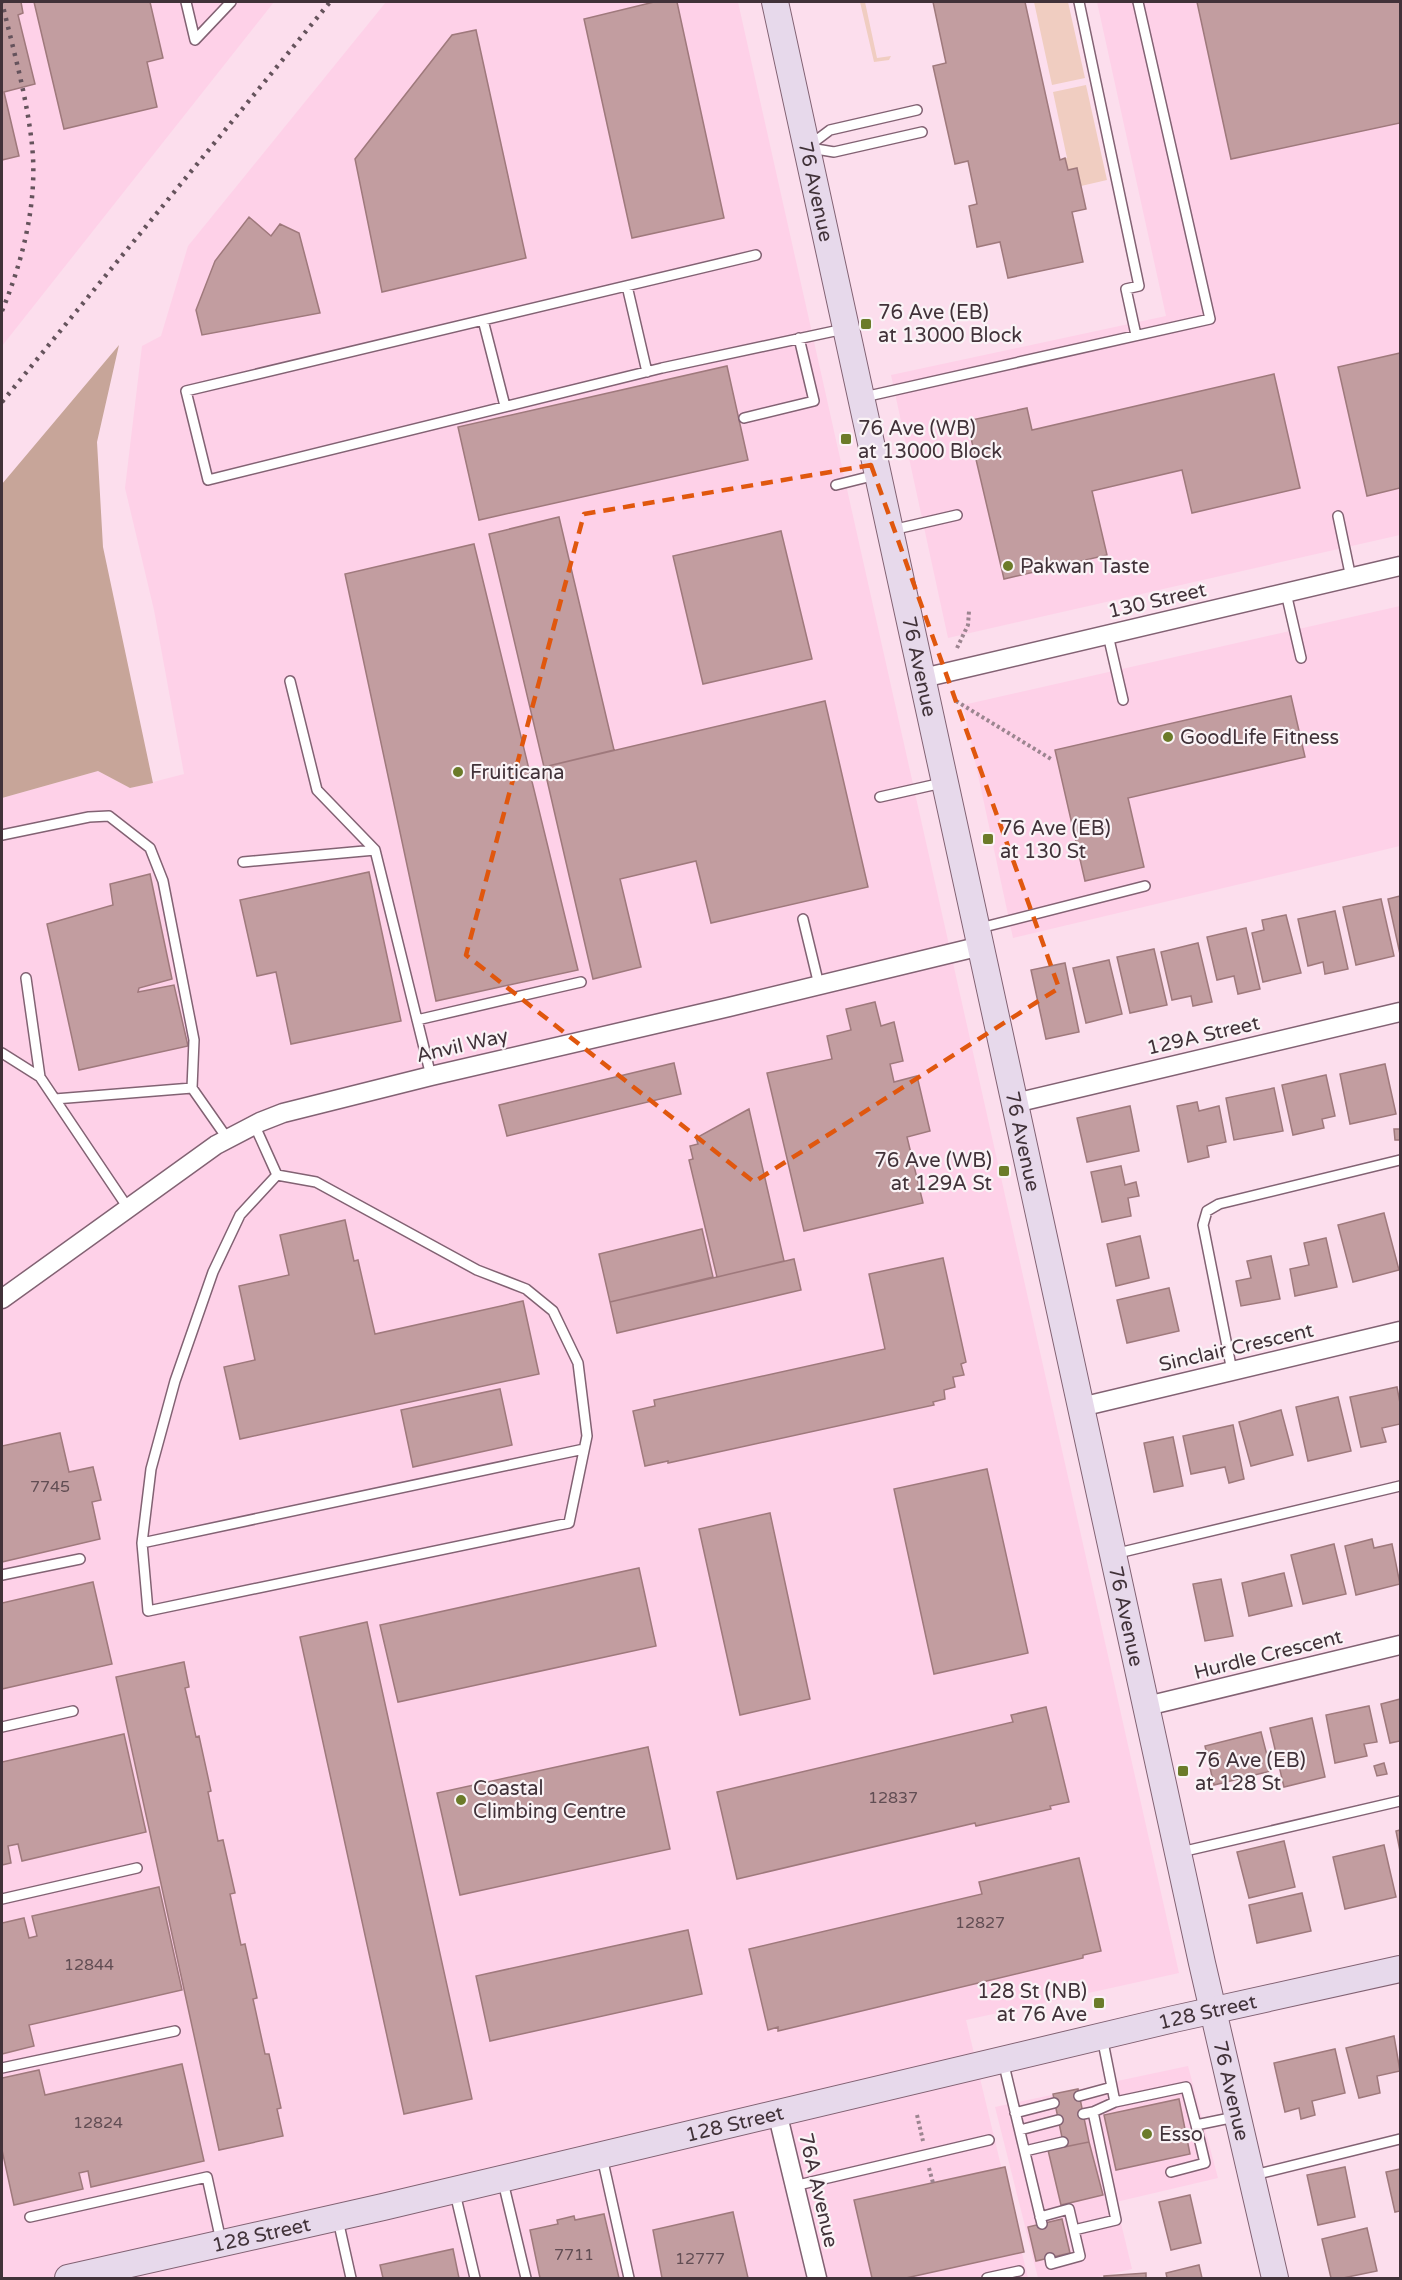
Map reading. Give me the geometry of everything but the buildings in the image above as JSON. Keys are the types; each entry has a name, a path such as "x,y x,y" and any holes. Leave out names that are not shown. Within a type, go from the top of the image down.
{"main road":[{"name":"76 Avenue","path":"776,2 1213,2010 1275,2278"},
{"name":"128 Street","path":"68,2278 502,2179 1213,2010 1401,1969"}],"street":[{"name":"130 Street","path":"923,678 1401,566"},
{"name":"Anvil Way","path":"2,1299 227,1138 254,1124 311,1104 819,985 979,937"},
{"name":"129A Street","path":"1015,1103 1401,1012"},
{"name":"Sinclair Crescent","path":"1081,1407 1401,1331"},
{"name":"Hurdle Crescent","path":"1147,1706 1401,1645"},
{"name":"76A Avenue","path":"777,2112 817,2278"}],"lane":[{"path":"186,2 195,40 231,2"},
{"path":"1078,2 1139,286 1126,289 1137,335"},
{"path":"862,398 1210,319 1138,2"},
{"path":"807,147 830,130 917,110"},
{"path":"807,147 834,152 922,132"},
{"path":"756,255 186,391 208,480 647,372 847,329"},
{"path":"627,286 647,372"},
{"path":"483,320 505,406"},
{"path":"744,418 814,402 799,338"},
{"path":"836,485 878,474"},
{"path":"891,530 957,515"},
{"path":"1338,516 1351,578"},
{"path":"1286,593 1301,658"},
{"path":"1108,635 1123,699"},
{"path":"291,681 317,790 375,850 430,1076"},
{"path":"880,797 945,782"},
{"path":"2,835 89,817 109,816 150,848 163,880 194,1040 192,1088 227,1138"},
{"path":"243,862 375,850"},
{"path":"979,937 1145,886"},
{"path":"803,919 819,985"},
{"path":"26,978 40,1077"},
{"path":"417,1020 580,982"},
{"path":"2,1053 40,1077 128,1208"},
{"path":"55,1099 192,1088"},
{"path":"254,1124 277,1175"},
{"path":"1232,1371 1203,1225 1207,1211 1219,1204 1401,1160"},
{"path":"277,1175 316,1182 477,1270 526,1289 553,1311 578,1363 587,1436 569,1522 148,1611 142,1543 151,1469 175,1381 213,1272 240,1215 277,1175"},
{"path":"142,1543 584,1449"},
{"path":"1114,1554 1401,1486"},
{"path":"2,1575 80,1559"},
{"path":"2,1727 73,1711"},
{"path":"1179,1852 1401,1801"},
{"path":"2,1899 137,1868"},
{"path":"2,2068 175,2031"},
{"path":"1102,2037 1115,2102"},
{"path":"1003,2061 1041,2220 1069,2210 1080,2256 1051,2264 1050,2258"},
{"path":"1079,2096 1112,2087"},
{"path":"1083,2114 1115,2102 1186,2087 1205,2163 1170,2172"},
{"path":"1015,2113 1054,2103"},
{"path":"1074,2230 1116,2220 1093,2134 1093,2112"},
{"path":"1196,2125 1237,2116"},
{"path":"1020,2130 1058,2120"},
{"path":"1251,2176 1401,2139"},
{"path":"794,2186 988,2140"},
{"path":"1025,2151 1063,2142"},
{"path":"601,2155 629,2278"},
{"path":"30,2217 207,2177 222,2243"},
{"path":"502,2179 526,2278"},
{"path":"455,2190 475,2278"},
{"path":"338,2217 351,2278"},
{"path":"987,2278 1019,2271"}],"path":[{"path":"957,648 968,625 969,610"},
{"path":"957,701 1052,759"},
{"path":"917,2115 924,2143"},
{"path":"928,2164 933,2183"}],"highlighted area":[{"path":"871,465 1059,988 754,1182 466,955 584,514"}],"shaded area":[{"path":"2,2 274,2 2,346"},
{"path":"386,2 738,2 1179,1973 966,2020 1028,2278 2,2278 2,798 98,771 130,788 184,774 154,610 125,488 142,346 161,336 188,246"},
{"path":"860,2 865,2 877,58 891,56 889,60 874,62"},
{"path":"1034,2 1068,2 1085,78 1052,85"},
{"path":"1097,2 1400,2 1400,535 948,638 891,375 1166,316"},
{"path":"1086,85 1107,180 1081,186 1077,168 1068,170 1053,92"},
{"path":"119,345 97,442 103,547 153,783 130,788 98,771 2,798 2,484"},
{"path":"1400,606 1400,846 1013,938 963,705"},
{"path":"1188,2066 1218,2178 1116,2202 1132,2269 1095,2278 1038,2278 995,2107"}],"railway":[{"path":"2,2 27,109 32,145 33,187 22,251 2,311"},
{"path":"2,402 330,2"}],"place":[{"name":"76 Ave (EB) at 13000 Block","path":"866,324"},
{"name":"76 Ave (WB) at 13000 Block","path":"846,439"},
{"name":"Pakwan Taste","path":"1008,566"},
{"name":"GoodLife Fitness","path":"1168,737"},
{"name":"Fruiticana","path":"458,772"},
{"name":"76 Ave (EB) at 130 St","path":"988,839"},
{"name":"76 Ave (WB) at 129A St","path":"1004,1171"},
{"name":"76 Ave (EB) at 128 St","path":"1183,1771"},
{"name":"Coastal Climbing Centre","path":"461,1800"},
{"name":"128 St (NB) at 76 Ave","path":"1099,2003"},
{"name":"Esso","path":"1147,2134"}]}
